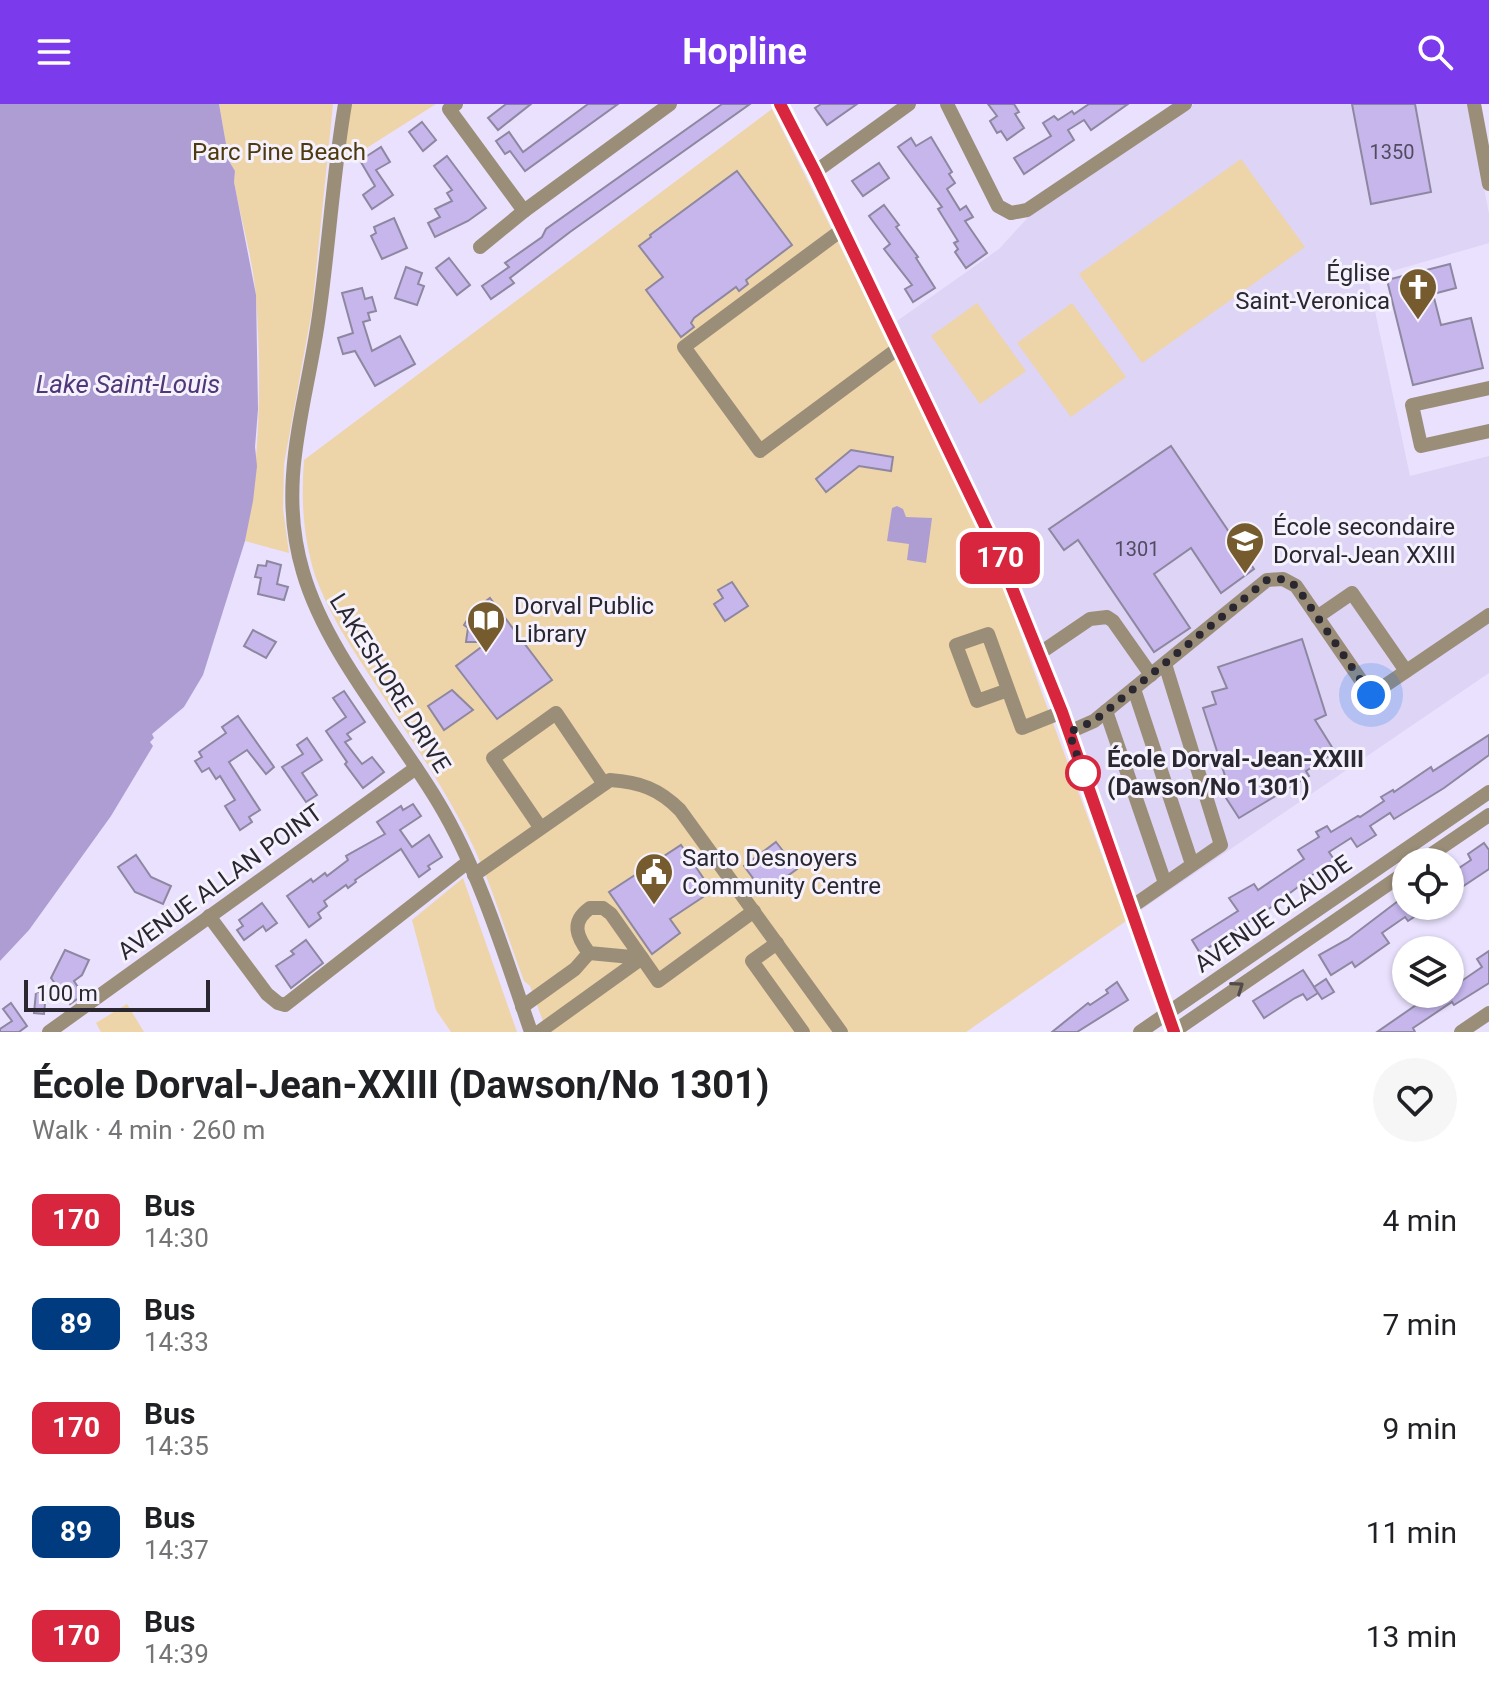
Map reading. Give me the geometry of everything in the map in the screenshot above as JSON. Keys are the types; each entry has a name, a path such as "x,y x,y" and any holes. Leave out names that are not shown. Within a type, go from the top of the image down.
{"street":[{"name":"LAKESHORE DRIVE","path":"345,104 316,338 295,448 291,507 303,572 329,635 439,803 471,868 531,1032"},
{"path":"456,104 449,109 524,211"},
{"path":"480,247 670,104"},
{"path":"780,104 998,553 1062,712 1173,1032"},
{"path":"815,172 909,104"},
{"path":"947,104 998,206 1011,213 1027,210 1185,104"},
{"path":"1474,104 1489,184"},
{"path":"843,229 684,347 760,451 900,347"},
{"path":"1489,388 1412,405 1421,446 1489,431"},
{"path":"1069,732 1094,721 1267,580 1283,579 1296,586 1371,695 1489,615"},
{"path":"1317,617 1352,593 1406,671"},
{"path":"1040,653 1090,619 1107,617 1151,675"},
{"path":"1008,690 977,701 956,645 988,634 1022,728 1062,712"},
{"path":"1130,908 1221,845 1165,664"},
{"path":"1134,689 1192,864"},
{"path":"1106,711 1165,883"},
{"path":"540,827 493,758 556,713 604,784"},
{"name":"AVENUE ALLAN POINT","path":"49,1032 416,768"},
{"path":"209,916 267,994 285,1005 471,868 610,780 629,781 663,793 680,810 841,1032"},
{"name":"AVENUE CLAUDE","path":"1140,1032 1489,792"},
{"path":"1441,848 1489,815"},
{"name":"AVENUE CLAUDE","path":"1173,1032 1392,882"},
{"path":"589,953 577,932 577,923 581,914 590,908 603,908 611,914 658,981 754,911"},
{"path":"777,943 752,961 803,1032"},
{"path":"589,953 642,958"},
{"path":"522,1007 575,969 589,953"},
{"path":"539,1032 642,958"},
{"path":"1461,1032 1483,1022"}],"shaded area":[{"name":"École secondaire Dorval-Jean XXIII","path":"1194,104 1468,104 1489,214 1489,243 1368,278 1410,476 1489,456 1489,673 1138,912 897,321 999,249 1034,211"}],"green space":[{"name":"Parc Pine Beach","path":"219,104 333,104 312,310 284,464 283,509 289,553 245,541 257,450 258,328 252,268 234,182 235,171 229,161"},
{"path":"345,104 436,104 335,168"},
{"path":"772,109 997,571 1126,921 966,1032 547,1032 530,986 524,981 471,841 429,766 347,640 320,589 305,532 304,460"},
{"path":"1241,159 1305,247 1142,363 1079,274"},
{"path":"977,303 1026,371 980,404 931,336"},
{"path":"1072,303 1126,377 1071,417 1017,343"},
{"path":"463,878 517,1032 451,1032 436,1010 412,920"},
{"path":"127,1004 144,1032 101,1032 96,1023"}],"water":[{"name":"Lake Saint-Louis","path":"0,104 219,104 229,161 235,171 234,182 256,295 258,409 257,466 245,541 203,675 184,707 152,734 154,738 150,742 153,746 111,816 29,930 0,961"},
{"path":"897,506 903,509 906,517 932,518 926,563 907,560 909,544 887,541 892,508"}],"building":[{"path":"506,104 531,104 498,130 488,118"},
{"path":"588,104 618,104 525,171 510,151 505,154 496,141 509,132 523,152"},
{"path":"722,104 750,104 570,232 510,278 514,283 491,299 482,286 509,267 505,263 542,237 546,229"},
{"path":"821,104 857,104 827,125 815,108"},
{"path":"988,104 1014,104 1019,112 1015,114 1024,128 1007,140 1001,131 997,133 990,121 997,116"},
{"path":"1089,104 1128,104 1091,130 1084,120 1068,130 1074,140 1024,174 1014,158 1051,136 1043,123 1054,116 1058,120 1072,111 1074,114"},
{"path":"1352,104 1415,104 1431,192 1371,204"},
{"path":"422,122 436,140 423,151 409,132"},
{"path":"931,137 952,172 949,174 955,183 947,189 960,210 966,206 973,217 965,221 987,253 966,268 955,252 958,249 954,243 958,241 938,209 942,207 898,147 911,138 916,146"},
{"path":"361,147 367,156 381,147 390,162 376,170 393,195 372,209 363,195 375,186 355,152"},
{"path":"447,156 486,208 468,221 435,237 428,223 440,217 435,209 452,201 447,193 452,190 434,166"},
{"path":"879,163 889,178 863,196 852,181"},
{"path":"737,171 792,245 746,280 748,284 739,291 736,287 694,318 691,323 694,327 681,337 646,290 663,277 639,246"},
{"path":"884,205 935,288 913,302 905,289 912,285 884,249 890,244 869,216"},
{"path":"394,218 407,248 382,259 371,236 376,233 374,227"},
{"path":"449,258 470,285 457,295 436,268"},
{"name":"Église Saint-Veronica","path":"1450,264 1456,288 1433,294 1441,325 1471,318 1483,368 1413,385 1387,280"},
{"path":"406,267 422,273 418,284 424,286 417,305 395,298"},
{"path":"362,288 365,299 372,297 376,311 368,313 370,320 363,322 372,351 400,336 415,364 375,386 355,351 343,354 338,338 353,333 342,293"},
{"path":"1171,446 1254,569 1221,593 1191,548 1154,574 1190,628 1154,652 1078,540 1064,550 1049,529"},
{"path":"851,450 893,457 891,471 859,466 826,492 816,479"},
{"path":"267,561 281,565 277,584 288,587 284,600 258,594 261,578 255,577 258,565 266,566"},
{"path":"732,582 748,606 725,621 714,604 723,598 718,590"},
{"path":"490,598 552,680 497,719 456,666 488,642 466,642 468,628 464,625 473,611"},
{"path":"253,630 276,642 266,658 244,646"},
{"path":"1302,639 1326,715 1315,720 1335,752 1306,771 1309,776 1239,818 1217,784 1226,779 1203,708 1216,704 1212,692 1227,688 1218,667"},
{"path":"452,690 473,710 444,730 428,706"},
{"path":"344,691 365,722 347,734 351,739 345,742 362,764 372,757 384,772 363,788 326,731 346,717 333,698"},
{"path":"238,716 274,767 266,774 247,750 229,762 260,810 249,817 252,822 240,830 225,806 235,800 220,776 216,779 209,768 202,772 195,761 202,757 199,752 226,733 222,727"},
{"path":"1489,735 1489,755 1394,819 1390,813 1370,826 1376,835 1357,847 1351,838 1329,852 1335,861 1200,953 1192,940 1238,911 1229,898 1254,884 1258,890 1304,859 1298,850 1319,837 1316,832 1327,826 1331,832 1360,817 1384,801 1381,797 1394,792 1431,767 1433,771"},
{"path":"307,738 322,760 302,773 317,795 306,802 282,767 303,754 297,745"},
{"path":"413,804 421,816 400,830 412,847 429,835 442,857 419,877 401,849 348,888 346,885 324,901 327,906 318,913 321,918 309,927 287,896 311,879 313,882 325,873 327,876 348,860 346,856 385,834 377,822 401,806 403,810"},
{"path":"776,842 797,869 764,893 744,866"},
{"path":"1484,843 1489,850 1489,869 1464,886 1464,865 1471,860 1468,854"},
{"name":"Sarto Desnoyers Community Centre","path":"681,845 712,891 670,919 680,933 652,954 609,892"},
{"path":"136,855 151,877 171,886 163,904 135,892 118,867"},
{"path":"262,903 277,923 266,931 263,926 244,940 237,930 243,926 239,920"},
{"path":"1392,906 1392,920 1401,920 1382,933 1389,943 1355,967 1352,962 1331,975 1319,955 1348,939"},
{"path":"306,940 323,963 291,988 276,966 294,954 291,951"},
{"path":"65,950 89,960 82,975 74,981 83,995 70,1004 51,978"},
{"path":"1489,951 1489,983 1464,999 1464,979 1482,967 1477,959"},
{"path":"1303,970 1318,993 1307,1000 1303,994 1264,1018 1253,1001"},
{"path":"1326,979 1334,992 1322,999 1314,987"},
{"path":"1117,982 1128,1000 1077,1032 1052,1032 1088,1003 1090,1005 1108,993 1106,990"},
{"path":"36,992 46,993 44,1014 34,1013"},
{"path":"11,1003 27,1026 19,1032 0,1032 12,1021 3,1009"},
{"path":"1412,1008 1443,1008 1413,1028 1415,1032 1377,1032"}],"bus line":[{"name":"170","path":"780,104 998,553 1062,712 1174,1032"}],"place":[{"name":"Église Saint-Veronica","path":"1418,321"},
{"name":"École secondaire Dorval-Jean XXIII","path":"1245,575"},
{"name":"Dorval Public Library","path":"486,654"},
{"name":"École Dorval-Jean-XXIII (Dawson/No 1301)","path":"1083,773"},
{"name":"Sarto Desnoyers Community Centre","path":"654,906"}],"route":[{"path":"1083,773 1087,784 1069,732 1094,721 1267,580 1283,579 1296,586 1371,695"}]}
